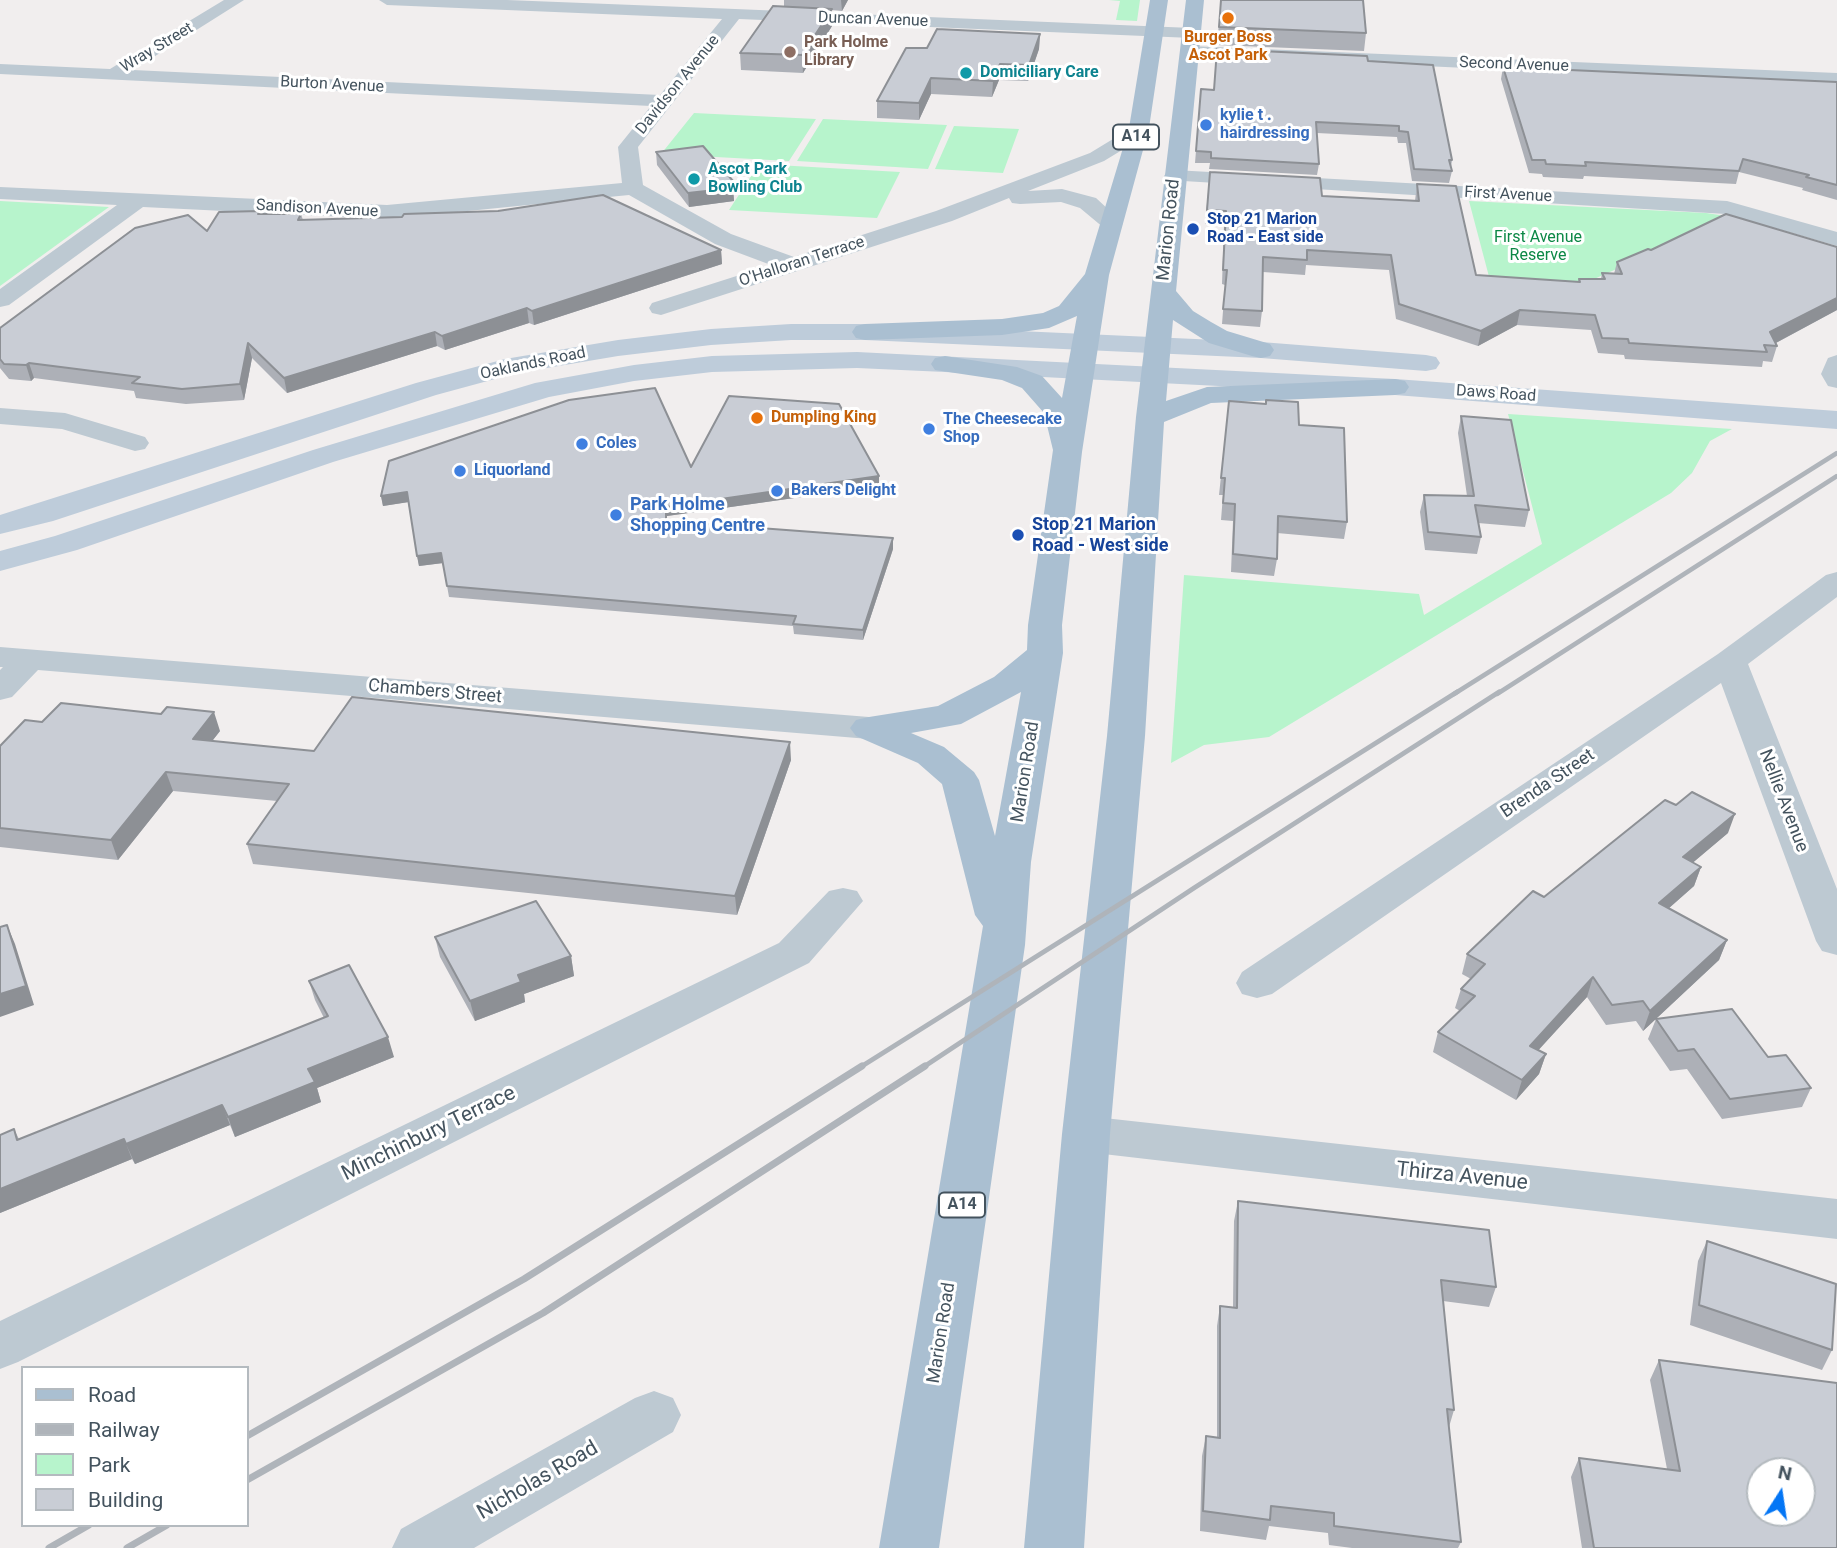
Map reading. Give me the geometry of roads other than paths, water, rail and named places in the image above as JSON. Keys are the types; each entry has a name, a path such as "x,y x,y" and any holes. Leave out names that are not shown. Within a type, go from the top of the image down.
{"main road":[{"name":"Marion Road","path":"909,1548 1003,944 1011,862 1045,653 1045,625 1067,452 1097,275 1138,132 1159,0"},
{"name":"Marion Road","path":"1054,1548 1086,1134 1126,736 1150,417 1195,0"},
{"path":"866,332 1002,327 1049,320 1068,311 1097,275"},
{"path":"1163,291 1185,316 1202,328 1218,337 1261,350"},
{"name":"Oaklands Road","path":"0,525 42,514 426,389 515,365 618,348 711,337 791,332 866,332 1158,345"},
{"name":"Daws Road","path":"1158,345 1454,365"},
{"name":"Oaklands Road","path":"0,561 66,543 323,456 545,389 634,373 712,364 857,360 1155,374"},
{"path":"945,363 1007,373 1032,382 1058,412 1067,452"},
{"name":"Daws Road","path":"1155,374 1395,387 1837,420"},
{"path":"1632,379 1837,394"},
{"path":"1150,417 1207,395 1395,387"},
{"path":"869,728 948,716 1007,685 1045,653"},
{"path":"869,728 930,755 960,780 1003,944"}],"street":[{"name":"Wray Street","path":"114,74 236,0"},
{"name":"Duncan Avenue","path":"387,0 1154,32 1191,42"},
{"name":"Davidson Avenue","path":"633,188 628,147 736,14"},
{"name":"Second Avenue","path":"1191,42 1837,79"},
{"name":"Burton Avenue","path":"0,69 663,101"},
{"name":"O'Halloran Terrace","path":"661,308 944,216 1085,162 1138,132"},
{"name":"First Avenue","path":"1174,176 1727,208 1837,239"},
{"name":"Sandison Avenue","path":"0,193 387,212 633,188"},
{"path":"633,188 723,239 794,265"},
{"name":"O'Halloran Terrace","path":"944,216 1026,197 1062,195 1088,203 1112,223"},
{"path":"0,300 136,201"},
{"path":"1837,363 1834,374 1837,380"},
{"path":"0,416 65,421 135,443"},
{"name":"Brenda Street","path":"1257,983 1730,661 1837,582"},
{"path":"0,690 15,658"},
{"name":"Chambers Street","path":"15,658 869,728"},
{"name":"Nellie Avenue","path":"1730,661 1837,941"},
{"name":"Minchinbury Terrace","path":"0,1346 794,953 843,901"},
{"name":"Thirza Avenue","path":"1086,1134 1837,1219"},
{"name":"Nicholas Road","path":"421,1548 654,1415"}],"railway":[{"path":"1454,694 1837,453"},
{"path":"1497,694 1837,476"},
{"path":"859,1068 1457,692"},
{"path":"922,1068 1194,888 1499,692"},
{"path":"248,1435 524,1279 862,1066"},
{"path":"248,1479 543,1313 925,1066"},
{"path":"49,1548 86,1527"},
{"path":"127,1548 164,1527"}],"place":[{"name":"Burger Boss Ascot Park","path":"1228,18"},
{"name":"Park Holme Library","path":"790,52"},
{"name":"Domiciliary Care","path":"966,73"},
{"name":"kylie t . hairdressing","path":"1206,125"},
{"name":"Ascot Park Bowling Club","path":"694,179"},
{"name":"Stop 21 Marion Road - East side","path":"1193,229"},
{"name":"Dumpling King","path":"757,418"},
{"name":"The Cheesecake Shop","path":"929,429"},
{"name":"Coles","path":"582,444"},
{"name":"Liquorland","path":"460,471"},
{"name":"Bakers Delight","path":"777,491"},
{"name":"Park Holme Shopping Centre","path":"616,515"},
{"name":"Stop 21 Marion Road - West side","path":"1018,535"}],"park label":[{"name":"First Avenue Reserve","path":"1538,247"}]}
